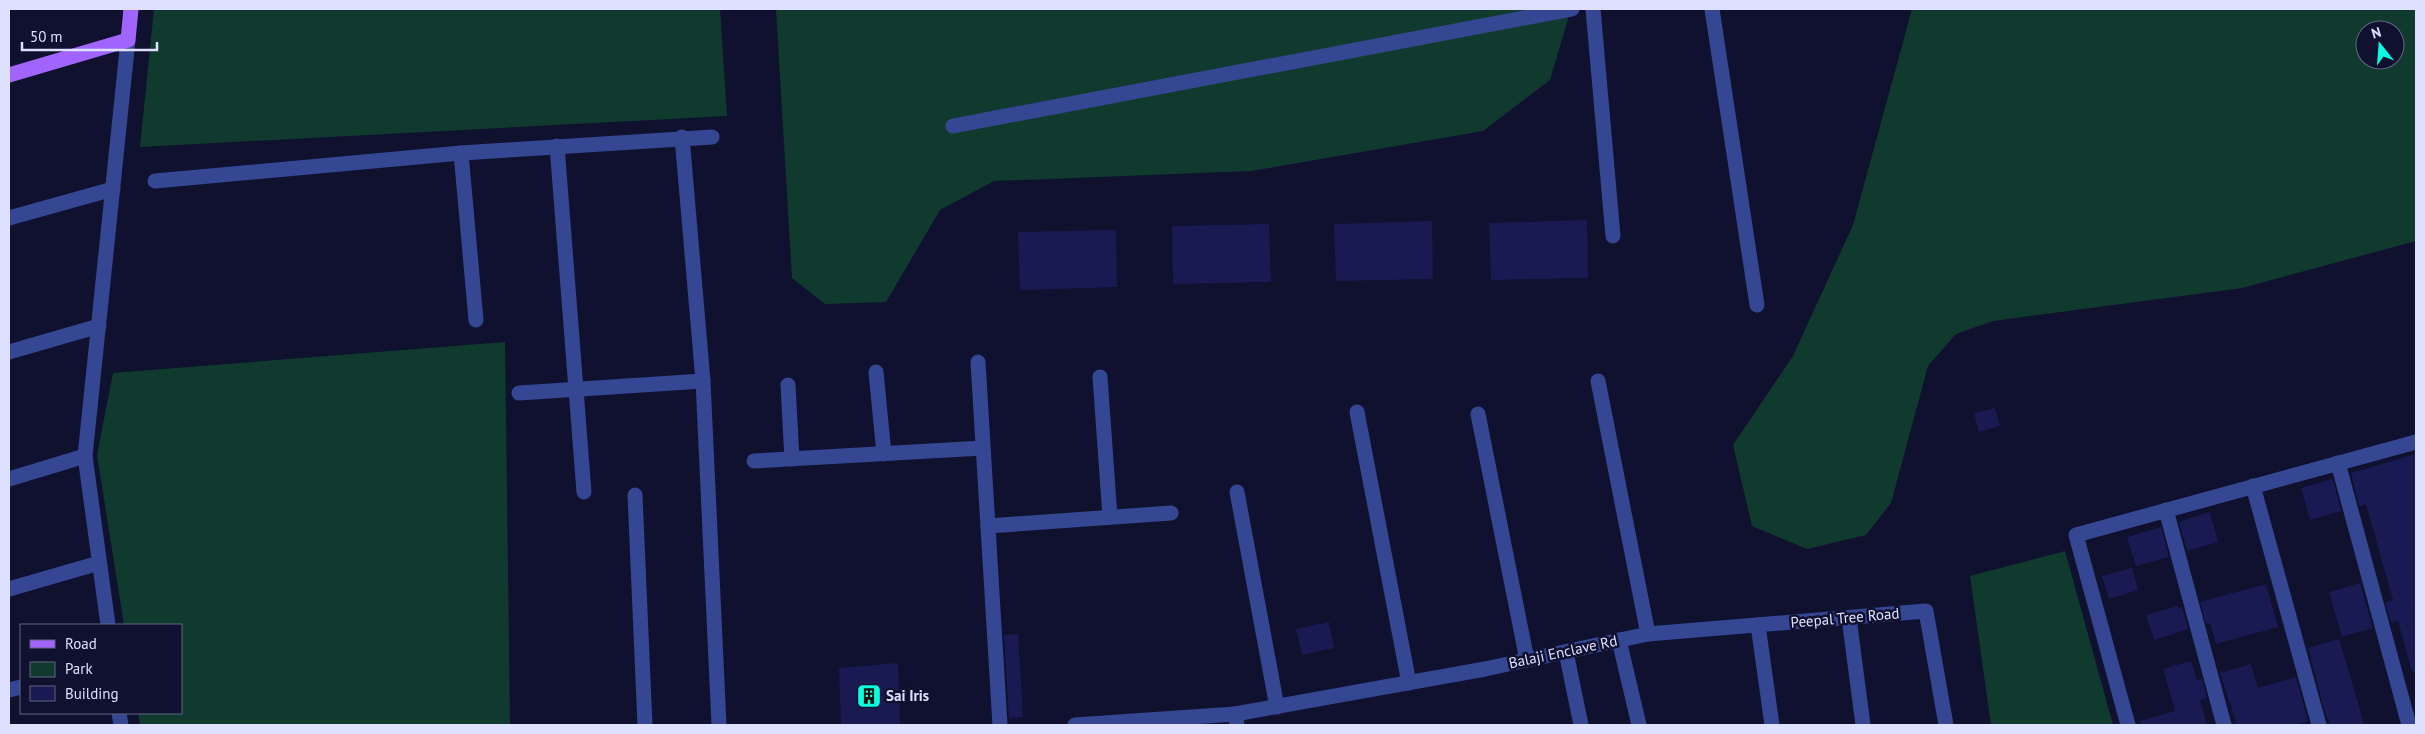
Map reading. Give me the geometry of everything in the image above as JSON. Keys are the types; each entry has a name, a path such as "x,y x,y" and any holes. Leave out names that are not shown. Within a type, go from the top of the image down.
{"main road":[{"path":"9,75 128,40 131,9"}],"street":[{"path":"953,126 1572,9"},
{"path":"1593,9 1613,236"},
{"path":"1712,9 1756,305"},
{"path":"108,624 85,456 128,40"},
{"path":"682,137 703,380 719,725"},
{"path":"155,181 461,153 682,137 712,137"},
{"path":"557,146 584,492"},
{"path":"461,153 476,320"},
{"path":"9,218 113,189"},
{"path":"9,352 99,326"},
{"path":"978,362 1000,725"},
{"path":"876,372 884,454"},
{"path":"1100,377 1110,517"},
{"path":"518,393 703,380"},
{"path":"1598,381 1648,634"},
{"path":"788,385 792,459"},
{"path":"1357,412 1409,683"},
{"path":"1478,414 1527,660"},
{"path":"2128,725 2076,535 2416,442"},
{"path":"754,461 984,448"},
{"path":"9,479 85,456"},
{"path":"2338,463 2409,725"},
{"path":"2254,486 2318,725"},
{"path":"1237,492 1277,707"},
{"path":"635,496 645,725"},
{"path":"2166,510 2224,725"},
{"path":"988,526 1171,513"},
{"path":"9,590 99,563"},
{"name":"Peepal Tree Road","path":"1648,634 1926,611 1946,725"},
{"path":"1849,618 1863,725"},
{"path":"1758,625 1772,725"},
{"name":"Balaji Enclave Rd","path":"1075,725 1236,720 1277,707 1527,660 1648,634"},
{"path":"1619,640 1639,725"},
{"path":"1566,652 1581,725"}],"green space":[{"path":"154,9 720,9 727,116 140,147"},
{"path":"776,9 1571,9 1550,80 1483,131 1251,171 994,181 940,210 886,302 825,304 792,278"},
{"path":"1912,9 2416,9 2416,241 2242,288 1993,321 1956,334 1928,366 1891,503 1866,535 1807,549 1752,526 1733,445 1793,356 1853,225"},
{"path":"505,342 510,725 140,725 138,714 182,714 182,624 124,624 97,455 113,373"},
{"path":"2065,551 2113,725 1991,725 1970,576"}],"building":[{"path":"1587,220 1588,278 1491,280 1489,223"},
{"path":"1432,221 1433,279 1336,281 1334,224"},
{"path":"1269,224 1271,282 1173,284 1172,226"},
{"path":"1116,230 1117,287 1020,290 1018,232"},
{"path":"1995,408 2000,426 1979,432 1974,413"},
{"path":"2416,454 2416,672 2412,672 2398,621 2391,623 2385,602 2393,600 2366,504 2359,506 2351,473"},
{"path":"2333,479 2341,511 2310,520 2301,488"},
{"path":"2210,512 2218,542 2187,551 2179,522"},
{"path":"2161,527 2169,557 2136,566 2127,537"},
{"path":"2132,568 2138,590 2109,599 2102,576"},
{"path":"2360,583 2373,628 2342,637 2329,592"},
{"path":"2266,584 2278,627 2216,644 2210,623 2206,624 2200,602"},
{"path":"2178,606 2179,608 2182,607 2188,629 2154,640 2146,615"},
{"path":"1329,622 1334,648 1302,655 1296,629"},
{"path":"1018,634 1023,717 1009,718 1004,635"},
{"path":"2339,639 2364,725 2331,725 2326,716 2308,648"},
{"path":"2191,661 2197,680 2202,678 2207,698 2200,700 2207,725 2141,725 2140,721 2175,711 2163,669"},
{"name":"Sai Iris","path":"898,663 900,725 841,725 839,668"},
{"path":"2251,664 2258,688 2296,677 2308,721 2295,725 2237,725 2220,673"}],"place":[{"name":"Sai Iris","path":"869,696"}]}
